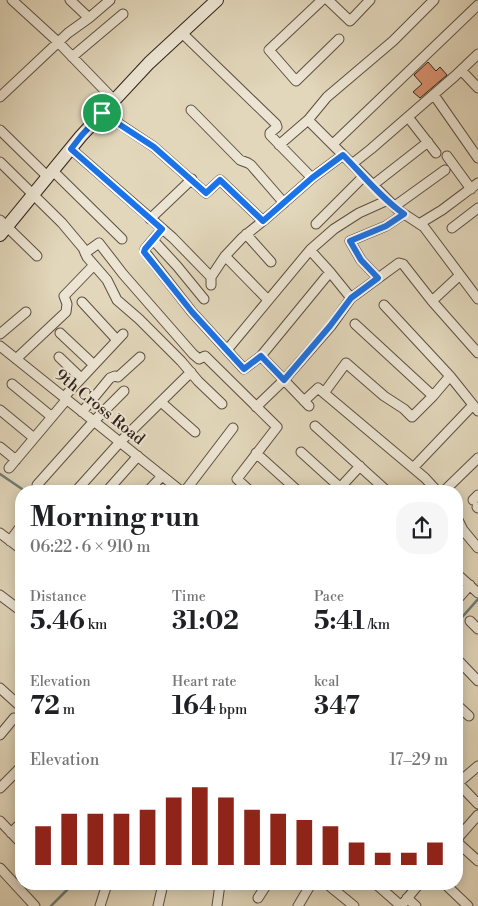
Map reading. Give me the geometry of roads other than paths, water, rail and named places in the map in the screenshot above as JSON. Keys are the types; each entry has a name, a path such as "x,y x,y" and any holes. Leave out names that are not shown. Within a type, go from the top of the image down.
{"main road":[{"path":"2,227 33,195 81,136 149,63 217,0"}],"street":[{"path":"12,0 58,42 114,100"},
{"path":"70,0 89,18"},
{"path":"322,0 269,50 296,81 339,39"},
{"path":"328,0 350,21 370,0"},
{"path":"279,145 308,120 327,97 393,41 434,0"},
{"path":"0,97 58,42 89,18 106,1"},
{"path":"333,144 478,5"},
{"path":"72,57 123,14"},
{"path":"182,33 277,126 270,134 312,178"},
{"path":"352,164 371,150 434,95 478,54"},
{"path":"461,70 478,88"},
{"path":"434,95 478,158"},
{"path":"191,110 240,160 251,165 284,203"},
{"path":"102,113 154,147 206,193 220,180 263,221"},
{"path":"408,117 436,153"},
{"path":"308,120 392,203 404,214 424,227 478,299"},
{"path":"0,130 122,239"},
{"path":"373,185 428,142"},
{"path":"71,149 190,255 211,281 225,256 246,234 312,178 343,155"},
{"path":"419,224 442,210 474,186 447,156"},
{"path":"0,162 62,223 107,280 117,300 139,319 222,404"},
{"path":"226,350 310,250 334,229 360,214 392,203 445,170"},
{"path":"316,224 364,176"},
{"path":"150,219 192,179"},
{"path":"452,228 478,208"},
{"path":"378,278 361,260 350,241 386,226 404,214"},
{"path":"2,227 37,256"},
{"path":"162,229 144,252 192,312 244,369 261,356 330,272"},
{"path":"246,234 271,262"},
{"path":"153,240 204,299"},
{"path":"85,252 98,243 193,354 199,359 205,356 277,427 237,479 244,485"},
{"path":"310,250 351,298"},
{"path":"225,256 268,300"},
{"path":"256,407 284,380 351,298 399,263 478,352"},
{"path":"16,359 66,312 67,304 64,296 94,265"},
{"path":"432,301 460,275"},
{"path":"9,468 52,417 65,398 120,337 82,302"},
{"path":"384,305 450,376 475,408 413,468"},
{"path":"0,334 26,312"},
{"path":"355,324 433,396"},
{"path":"60,333 94,365"},
{"name":"9th Cross Road","path":"0,346 175,485"},
{"path":"261,356 306,404 318,388 431,485"},
{"path":"59,357 82,378"},
{"path":"82,412 110,378 118,377 140,357"},
{"path":"324,393 346,363 412,417 450,376"},
{"path":"81,485 120,442 191,372"},
{"path":"12,384 52,417"},
{"path":"37,485 94,421 124,391"},
{"path":"161,402 195,432"},
{"path":"0,410 34,438"},
{"path":"315,426 381,485"},
{"path":"188,485 233,428"},
{"path":"0,448 16,460"},
{"path":"302,452 336,485"},
{"path":"256,453 291,485"},
{"path":"112,485 138,456"},
{"path":"450,485 478,458"},
{"path":"345,485 360,466"},
{"path":"154,485 162,476"},
{"path":"463,530 478,548"},
{"path":"0,533 15,545"},
{"path":"10,541 15,534"},
{"path":"463,579 478,593"},
{"path":"463,593 470,585"},
{"path":"0,595 15,606"},
{"path":"470,621 478,629"},
{"path":"463,665 478,681"},
{"path":"0,688 15,702"},
{"path":"463,711 468,716"},
{"path":"0,735 14,718"},
{"path":"463,777 478,766"},
{"path":"0,788 15,773"},
{"path":"463,788 478,804"},
{"path":"463,832 478,815"},
{"path":"0,821 15,837"},
{"path":"11,833 15,829"},
{"path":"463,847 478,862"},
{"path":"0,868 15,880"},
{"path":"24,890 35,906"},
{"path":"100,906 105,890"},
{"path":"158,906 162,890"},
{"path":"217,906 219,890"},
{"path":"258,898 263,890"},
{"path":"298,906 307,890"},
{"path":"334,890 354,906"},
{"path":"385,890 403,903 416,906"},
{"path":"403,903 414,890"},
{"path":"451,890 468,906"}],"waterway":[{"path":"0,474 16,485"},
{"path":"463,616 478,599"},
{"path":"51,906 67,890"}]}
